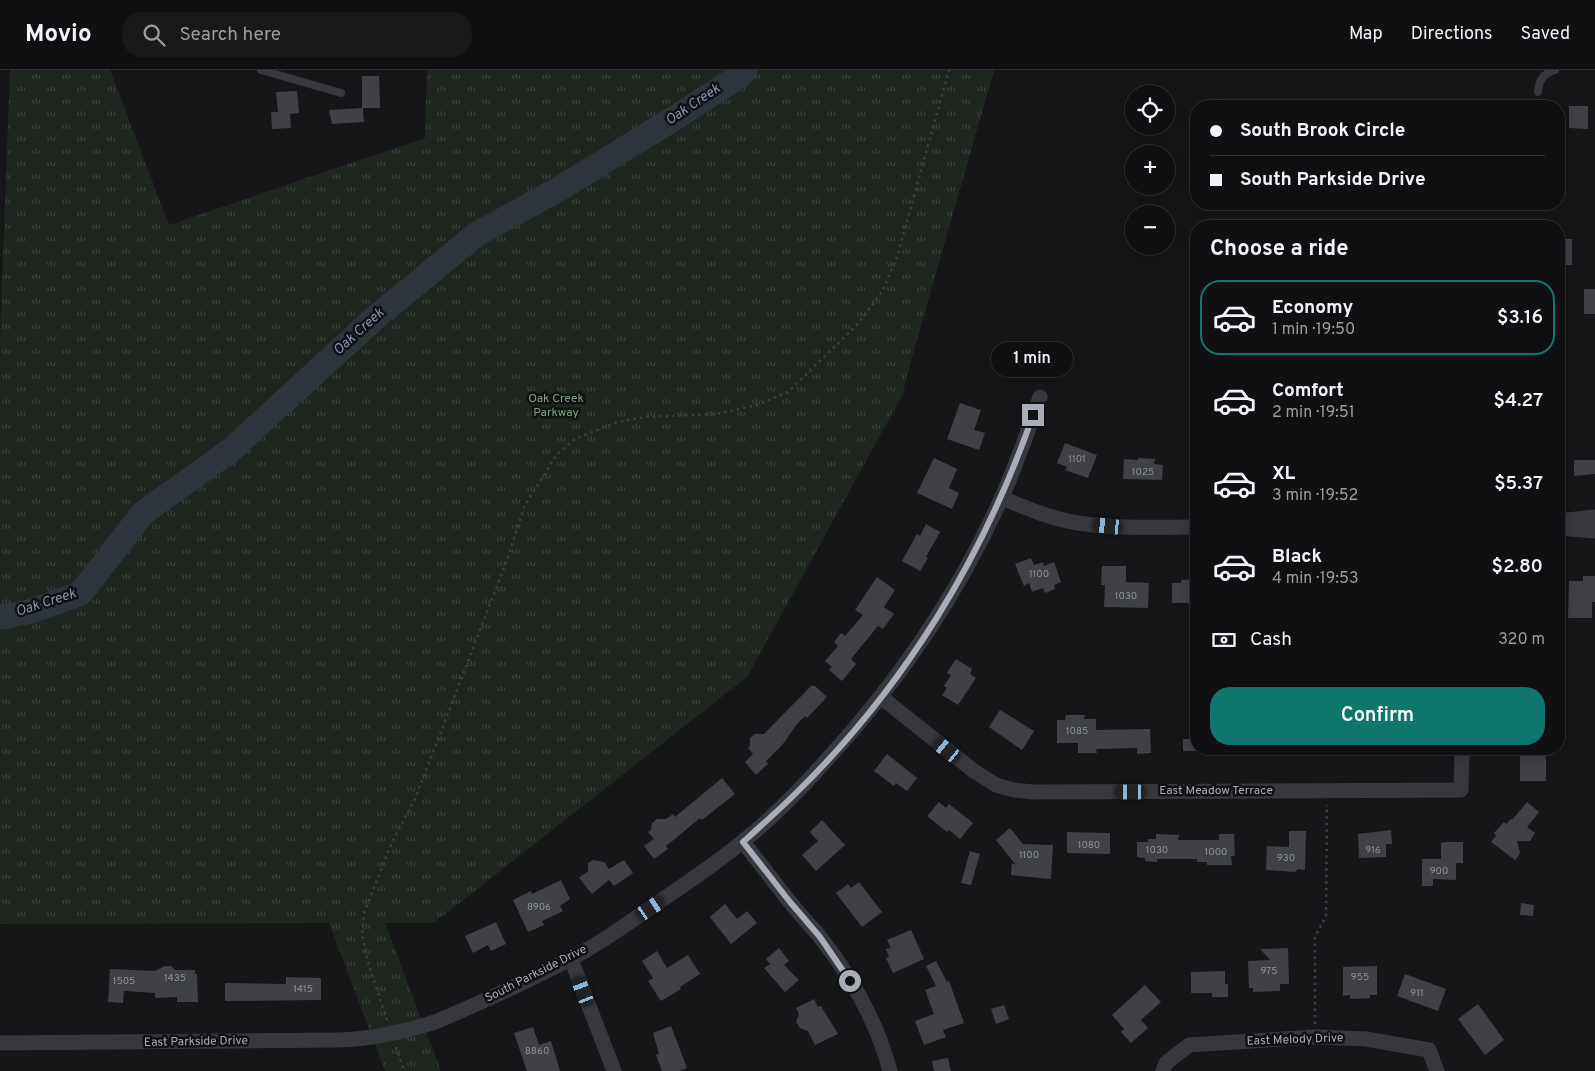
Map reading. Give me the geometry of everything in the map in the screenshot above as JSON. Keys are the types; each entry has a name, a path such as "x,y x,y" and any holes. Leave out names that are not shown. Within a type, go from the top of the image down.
{"street":[{"name":"South Parkside Drive","path":"392,1034 415,1029 449,1016 571,959 695,878 743,842 796,793 882,698 949,598 973,556 1002,498 1040,397"},
{"path":"1002,498 1050,516 1077,523 1108,526 1190,527"},
{"path":"1565,520 1595,517"},
{"path":"1565,528 1595,531"},
{"name":"East Meadow Terrace","path":"882,698 974,771 996,785 1014,790 1033,792 1461,790 1462,755"},
{"path":"743,842 820,937 859,995 883,1045 890,1071"},
{"path":"571,959 614,1071"},
{"name":"East Parkside Drive","path":"0,1043 340,1040 392,1034"},
{"name":"East Melody Drive","path":"1165,1067 1189,1046 1315,1037 1366,1039 1429,1050 1437,1071"}],"lane":[{"path":"261,70 340,93"},
{"path":"1538,92 1538,82 1542,77 1555,70"}],"path":[{"path":"404,1071 368,962 362,935 364,913 392,842 418,789 507,560 525,505 557,454 575,440 617,422 646,417 716,414 757,406 788,392 858,324 882,292 897,257 949,70"},
{"path":"1315,1037 1315,938 1326,916 1327,791"}],"green space":[{"name":"Oak Creek Parkway","path":"10,70 110,70 169,225 425,138 427,70 994,70 905,382 904,392 747,677 434,923 385,923 441,1071 385,1071 329,923 0,924 0,337"}],"building":[{"path":"362,76 379,76 380,108 362,108"},
{"path":"297,91 299,113 290,114 291,128 272,129 271,112 278,112 276,92"},
{"path":"1569,106 1588,106 1588,129 1569,128"},
{"path":"363,108 364,122 332,124 329,110"},
{"path":"1565,239 1572,239 1572,265 1565,265"},
{"path":"1584,289 1595,289 1595,314 1584,314"},
{"path":"960,403 981,410 974,430 985,433 979,450 947,439"},
{"path":"1065,443 1097,455 1088,478 1065,470 1067,467 1057,463"},
{"path":"934,458 957,469 949,488 959,493 952,509 917,493"},
{"path":"1138,458 1155,459 1154,464 1163,465 1162,480 1123,479 1124,459 1138,460"},
{"path":"1574,460 1595,460 1595,474 1574,476"},
{"path":"926,524 940,532 920,571 902,561 917,534 920,536"},
{"path":"1031,558 1034,565 1043,562 1044,566 1054,562 1061,582 1054,585 1055,589 1045,593 1043,588 1032,592 1029,583 1024,586 1015,564"},
{"path":"1102,566 1126,566 1126,582 1149,583 1148,608 1104,607 1105,585 1101,585"},
{"path":"1583,576 1595,576 1595,602 1592,602 1592,618 1568,618 1569,581 1583,581"},
{"path":"877,577 895,590 884,607 894,614 883,629 878,626 851,659 856,664 842,681 829,670 832,667 825,661 838,646 834,642 841,633 845,636 863,615 855,610"},
{"path":"1190,579 1190,603 1172,603 1172,583 1181,583 1181,580"},
{"path":"956,659 972,669 970,674 976,678 958,705 942,695 947,688 944,686 951,675 947,673"},
{"path":"811,686 815,686 827,697 807,718 805,716 796,725 783,744 766,761 768,764 756,775 745,762 753,754 748,748 750,746 750,738 755,734 764,734"},
{"path":"1000,710 1034,731 1022,750 989,727"},
{"path":"1066,715 1085,715 1084,719 1096,719 1096,730 1150,729 1151,753 1137,754 1137,748 1096,749 1097,753 1078,753 1078,743 1057,743 1057,720 1065,720"},
{"path":"1183,739 1190,739 1190,751 1183,751"},
{"path":"887,754 917,778 907,791 896,783 894,786 874,771"},
{"path":"1520,755 1546,755 1546,781 1520,781"},
{"path":"722,778 735,794 702,820 700,818 666,846 668,849 654,859 644,846 654,839 648,832 651,830 652,823 657,819 666,819 673,814 675,817"},
{"path":"939,802 946,808 949,804 973,823 960,839 949,830 947,832 927,816"},
{"path":"1527,802 1539,812 1527,827 1535,833 1530,841 1517,841 1520,853 1515,860 1491,842 1496,836 1494,833 1504,822 1506,824 1512,820"},
{"path":"822,820 845,845 816,871 802,855 818,841 810,832"},
{"path":"1010,828 1023,844 1053,845 1051,879 1011,875 1012,863 1016,865 996,840"},
{"path":"1391,830 1392,844 1386,844 1386,857 1359,858 1358,834"},
{"path":"1289,831 1306,831 1305,870 1298,869 1295,872 1266,870 1267,846 1289,847"},
{"path":"1067,832 1110,833 1110,854 1067,853"},
{"path":"1156,834 1179,835 1178,840 1219,840 1219,834 1234,834 1235,856 1231,856 1232,865 1207,865 1207,862 1197,862 1197,859 1157,859 1157,862 1145,861 1145,858 1137,857 1137,842 1148,842 1148,839 1156,839"},
{"path":"1463,842 1463,863 1456,863 1456,880 1433,879 1433,886 1422,886 1422,859 1441,859 1441,843"},
{"path":"970,851 980,854 971,885 961,883"},
{"path":"593,860 604,862 609,869 624,860 633,873 614,886 609,880 592,894 579,878 588,871 588,863"},
{"path":"561,880 570,899 560,906 563,911 542,921 544,925 528,932 513,900 531,891 532,894"},
{"path":"859,882 882,912 862,927 836,893 848,884 851,888"},
{"path":"1521,903 1534,905 1533,916 1520,915"},
{"path":"725,904 737,919 747,911 757,923 731,944 710,917"},
{"path":"496,922 506,944 491,951 488,945 473,953 465,936"},
{"path":"911,930 924,959 893,973 886,958 889,957 886,949 891,948 887,940"},
{"path":"779,948 789,961 784,965 799,980 785,992 764,968 770,964 766,959"},
{"path":"1288,948 1289,984 1280,984 1280,991 1253,992 1253,988 1249,988 1248,961 1270,960 1260,949"},
{"path":"657,951 667,968 688,955 700,974 680,987 681,989 661,1001 648,981 653,978 642,961"},
{"path":"936,961 947,982 949,981 964,1023 943,1030 946,1037 924,1045 915,1021 934,1014 925,990 936,986 926,966"},
{"path":"165,966 171,966 175,970 195,970 195,974 197,974 198,1002 177,1002 177,997 155,998 155,993 124,991 123,1003 108,1002 110,969 155,971"},
{"path":"1377,966 1377,995 1370,995 1370,998 1350,999 1350,995 1343,996 1343,967"},
{"path":"1225,971 1228,997 1212,997 1212,993 1191,993 1191,972"},
{"path":"1405,974 1446,989 1438,1011 1397,996"},
{"path":"286,977 321,978 321,1000 225,1001 225,983 286,984"},
{"path":"1145,985 1161,1002 1141,1020 1148,1028 1131,1043 1121,1032 1124,1029 1112,1015"},
{"path":"814,999 818,1007 821,1006 838,1034 815,1045 808,1031 800,1028 796,1022 799,1014 796,1008"},
{"path":"1478,1004 1504,1040 1485,1055 1458,1019"},
{"path":"1004,1005 1009,1019 996,1024 991,1009"},
{"path":"671,1026 687,1068 679,1071 662,1071 656,1055 659,1054 653,1033"},
{"path":"533,1027 539,1045 551,1041 560,1071 527,1071 514,1033"},
{"path":"948,1058 951,1071 934,1071 932,1061"}],"waterway":[{"name":"Oak Creek","path":"0,617 28,612 80,594 143,513 231,450 376,317 477,234 559,189 678,116 741,75 745,70"}],"route":[{"path":"850,981 820,937 743,842 796,793 844,741 882,698 915,651 973,556 1002,498 1033,415"}]}
